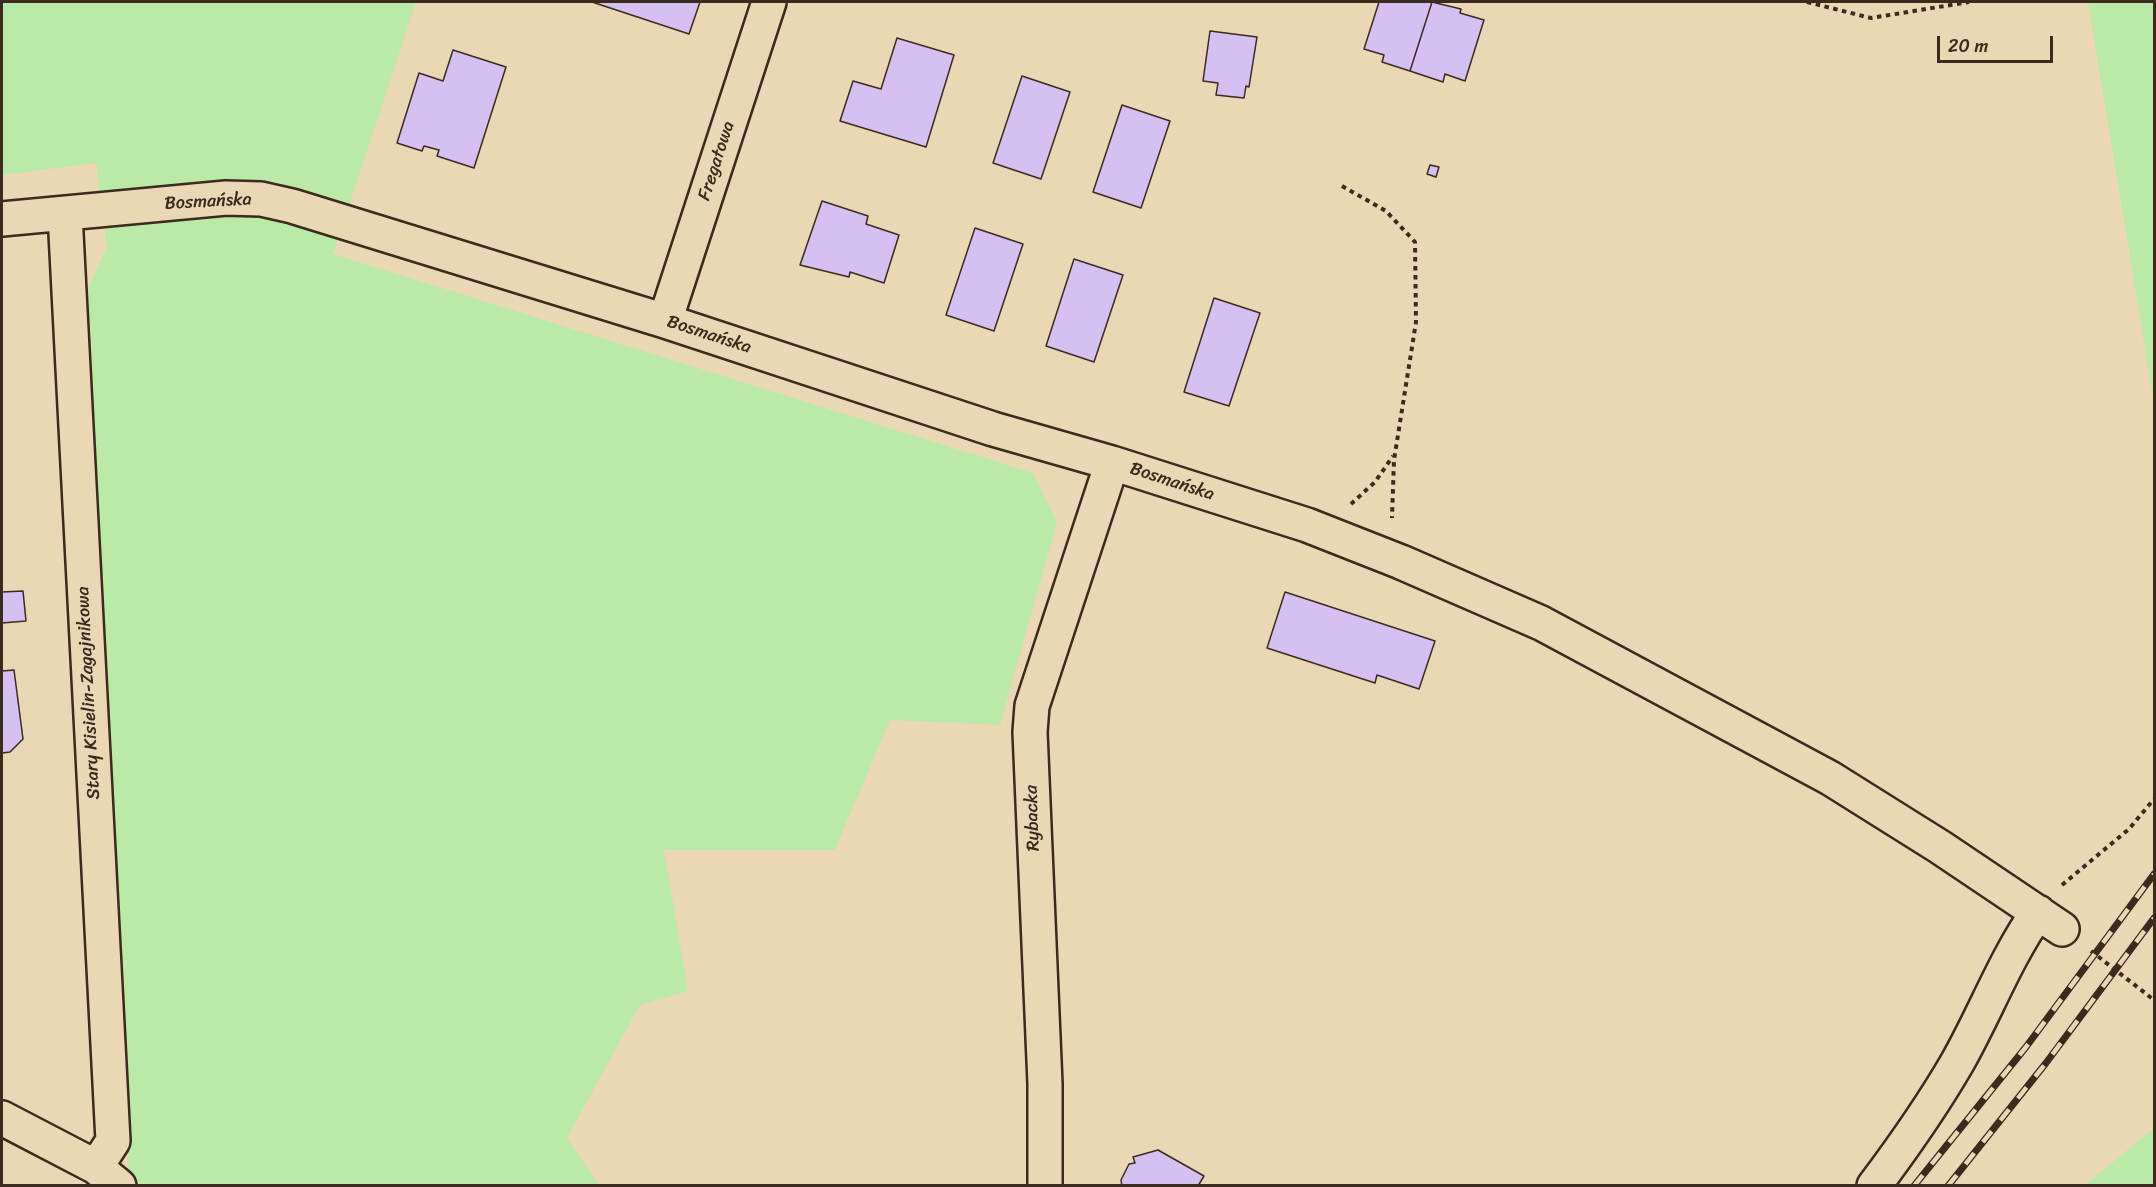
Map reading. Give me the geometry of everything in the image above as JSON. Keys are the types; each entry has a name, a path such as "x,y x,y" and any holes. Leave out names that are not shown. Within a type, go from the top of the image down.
{"street":[{"name":"Fregatowa","path":"665,321 769,2"},
{"name":"Bosmańska","path":"2,219 226,198 261,199 665,321 993,429 1112,463 1307,525 1401,562 1541,623 1830,778 2050,920"},
{"name":"Stary Kisielin-Zagajnikowa","path":"65,214 113,1141 107,1176"},
{"name":"Rybacka","path":"1045,1185 1045,1084 1030,732 1032,706 1112,463"},
{"path":"1874,1185 1907,1141 1957,1062 2022,934 2050,920"},
{"path":"2,1118 107,1176"}],"path":[{"path":"1807,2 1871,18 1970,2"},
{"path":"1342,186 1386,211 1415,242 1416,322 1395,452 1390,512 1401,562"},
{"path":"1307,525 1352,504 1375,483 1395,452"},
{"path":"2154,799 2129,829 2052,894 2050,920 2154,1000"}],"green space":[{"path":"2,2 416,2 333,254 1033,473 1057,522 1000,725 890,720 835,850 664,850 688,991 640,1005 567,1138 599,1185 130,1185 120,1055 83,299 107,247 96,163 2,175"},
{"path":"2088,2 2154,2 2154,403"},
{"path":"2154,1128 2154,1185 2085,1185"}],"building":[{"path":"592,2 700,2 689,34"},
{"path":"1379,2 1432,2 1410,71 1382,62 1384,55 1364,49"},
{"path":"1432,2 1461,9 1460,13 1484,20 1465,81 1445,74 1443,82 1410,71"},
{"path":"1210,31 1257,37 1249,87 1246,86 1244,98 1216,95 1218,83 1203,81"},
{"path":"897,38 954,55 926,147 840,121 853,81 881,89"},
{"path":"453,50 506,67 474,168 437,156 439,150 424,146 422,151 397,143 419,73 443,81"},
{"path":"1022,76 1070,92 1041,179 993,163"},
{"path":"1122,105 1170,121 1141,208 1093,192"},
{"path":"1430,165 1439,167 1436,177 1427,174"},
{"path":"822,201 868,216 866,224 899,235 884,283 850,272 849,277 800,265"},
{"path":"975,228 1023,244 994,331 946,315"},
{"path":"1074,259 1123,275 1094,362 1046,346"},
{"path":"1214,298 1260,313 1229,406 1184,392"},
{"path":"23,591 26,621 2,623 2,592"},
{"path":"1285,592 1435,641 1419,689 1377,675 1375,683 1267,648"},
{"path":"14,670 23,739 10,752 2,753 2,671"},
{"path":"1158,1150 1204,1176 1198,1186 1122,1186 1121,1180 1129,1164 1135,1163 1133,1157"}],"railway":[{"path":"1914,1186 2026,1047 2154,874"},
{"path":"1948,1186 2046,1063 2154,918"}]}
